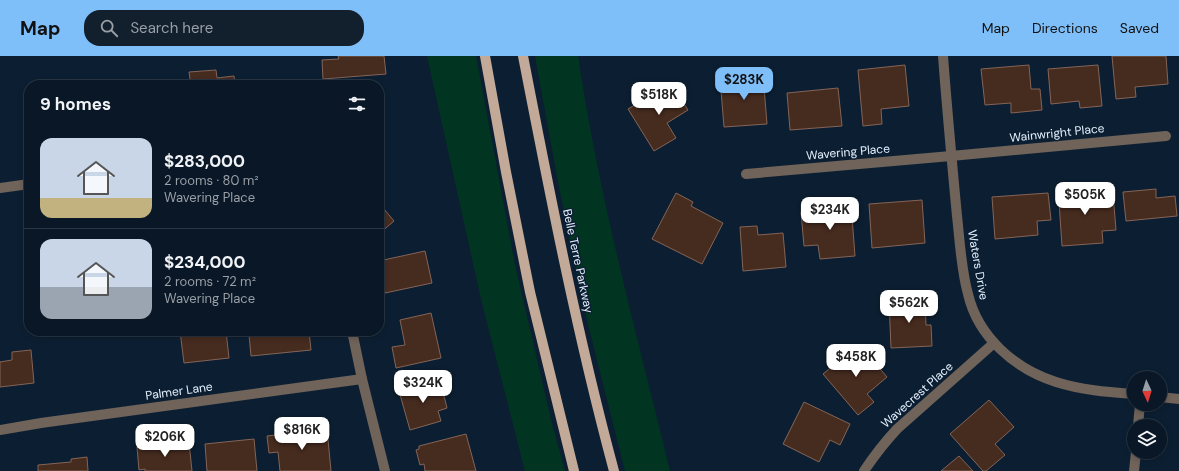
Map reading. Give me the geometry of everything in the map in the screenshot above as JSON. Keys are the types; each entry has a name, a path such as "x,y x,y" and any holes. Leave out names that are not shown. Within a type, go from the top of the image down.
{"main road":[{"path":"485,56 530,292 574,471"},
{"name":"Belle Terre Parkway","path":"523,56 570,286 614,471"}],"street":[{"name":"Waters Drive","path":"943,56 961,256 968,294 975,314 986,333 1011,359 1044,378 1084,388 1127,393"},
{"name":"Wainwright Place","path":"951,156 1166,136"},
{"name":"Wavering Place","path":"746,174 951,156"},
{"path":"0,188 24,185"},
{"path":"353,336 385,471"},
{"name":"Wavecrest Place","path":"864,471 884,442 897,429 994,343"},
{"name":"Palmer Lane","path":"0,430 362,379"},
{"path":"1167,398 1179,399"},
{"path":"1134,471 1135,459"}],"green space":[{"path":"427,56 476,56 515,265 551,420 565,471 525,471 481,299"},
{"path":"535,56 578,56 596,161 607,213 670,471 625,471 587,320 559,187"}],"building":[{"path":"338,56 384,56 386,74 323,79 322,60 339,59"},
{"path":"1112,56 1166,56 1168,84 1135,87 1136,97 1116,99"},
{"path":"905,65 909,106 881,109 882,124 863,126 858,70"},
{"path":"1029,65 1031,89 1040,89 1042,110 1011,113 1011,103 985,105 981,69"},
{"path":"1098,65 1102,106 1080,108 1079,101 1051,104 1048,69"},
{"path":"216,70 217,78 234,76 234,80 190,80 189,72"},
{"path":"763,75 767,124 724,127 720,78"},
{"path":"671,83 688,110 667,123 676,138 654,151 628,109"},
{"path":"838,88 842,126 790,130 787,93"},
{"path":"1084,185 1085,196 1113,194 1116,230 1102,231 1103,243 1062,246 1058,187"},
{"path":"1156,189 1156,198 1175,196 1177,216 1126,221 1123,192"},
{"path":"676,193 693,202 691,206 723,223 702,264 652,239"},
{"path":"1048,193 1051,220 1037,221 1038,235 995,239 992,197"},
{"path":"922,200 925,243 872,248 869,204"},
{"path":"851,204 855,256 820,259 818,245 804,246 801,212 829,210 829,206"},
{"path":"384,209 394,221 384,230"},
{"path":"757,226 758,235 783,233 786,267 743,271 740,227"},
{"path":"425,251 432,283 385,293 384,260"},
{"path":"925,299 926,325 931,325 932,346 891,348 889,301"},
{"path":"431,313 441,358 396,368 392,347 405,345 400,320"},
{"path":"181,336 227,336 229,358 184,363"},
{"path":"249,336 310,336 311,350 251,356"},
{"path":"859,344 887,377 867,394 874,402 858,415 823,374"},
{"path":"31,350 34,383 0,387 0,362 12,360 12,352"},
{"path":"440,380 447,408 438,411 441,421 410,430 399,391"},
{"path":"989,400 1014,427 995,444 1005,455 986,471 983,471 950,434"},
{"path":"804,402 850,424 840,445 830,440 819,462 783,444"},
{"path":"327,429 331,471 280,471 278,452 269,453 267,436"},
{"path":"466,434 476,471 425,471 424,464 420,465 416,450 419,449 419,446"},
{"path":"254,439 257,471 207,471 205,444"},
{"path":"189,442 192,471 139,470 137,447"},
{"path":"959,456 973,471 941,471"},
{"path":"87,457 88,471 38,471 38,465 71,462 71,459"}]}
